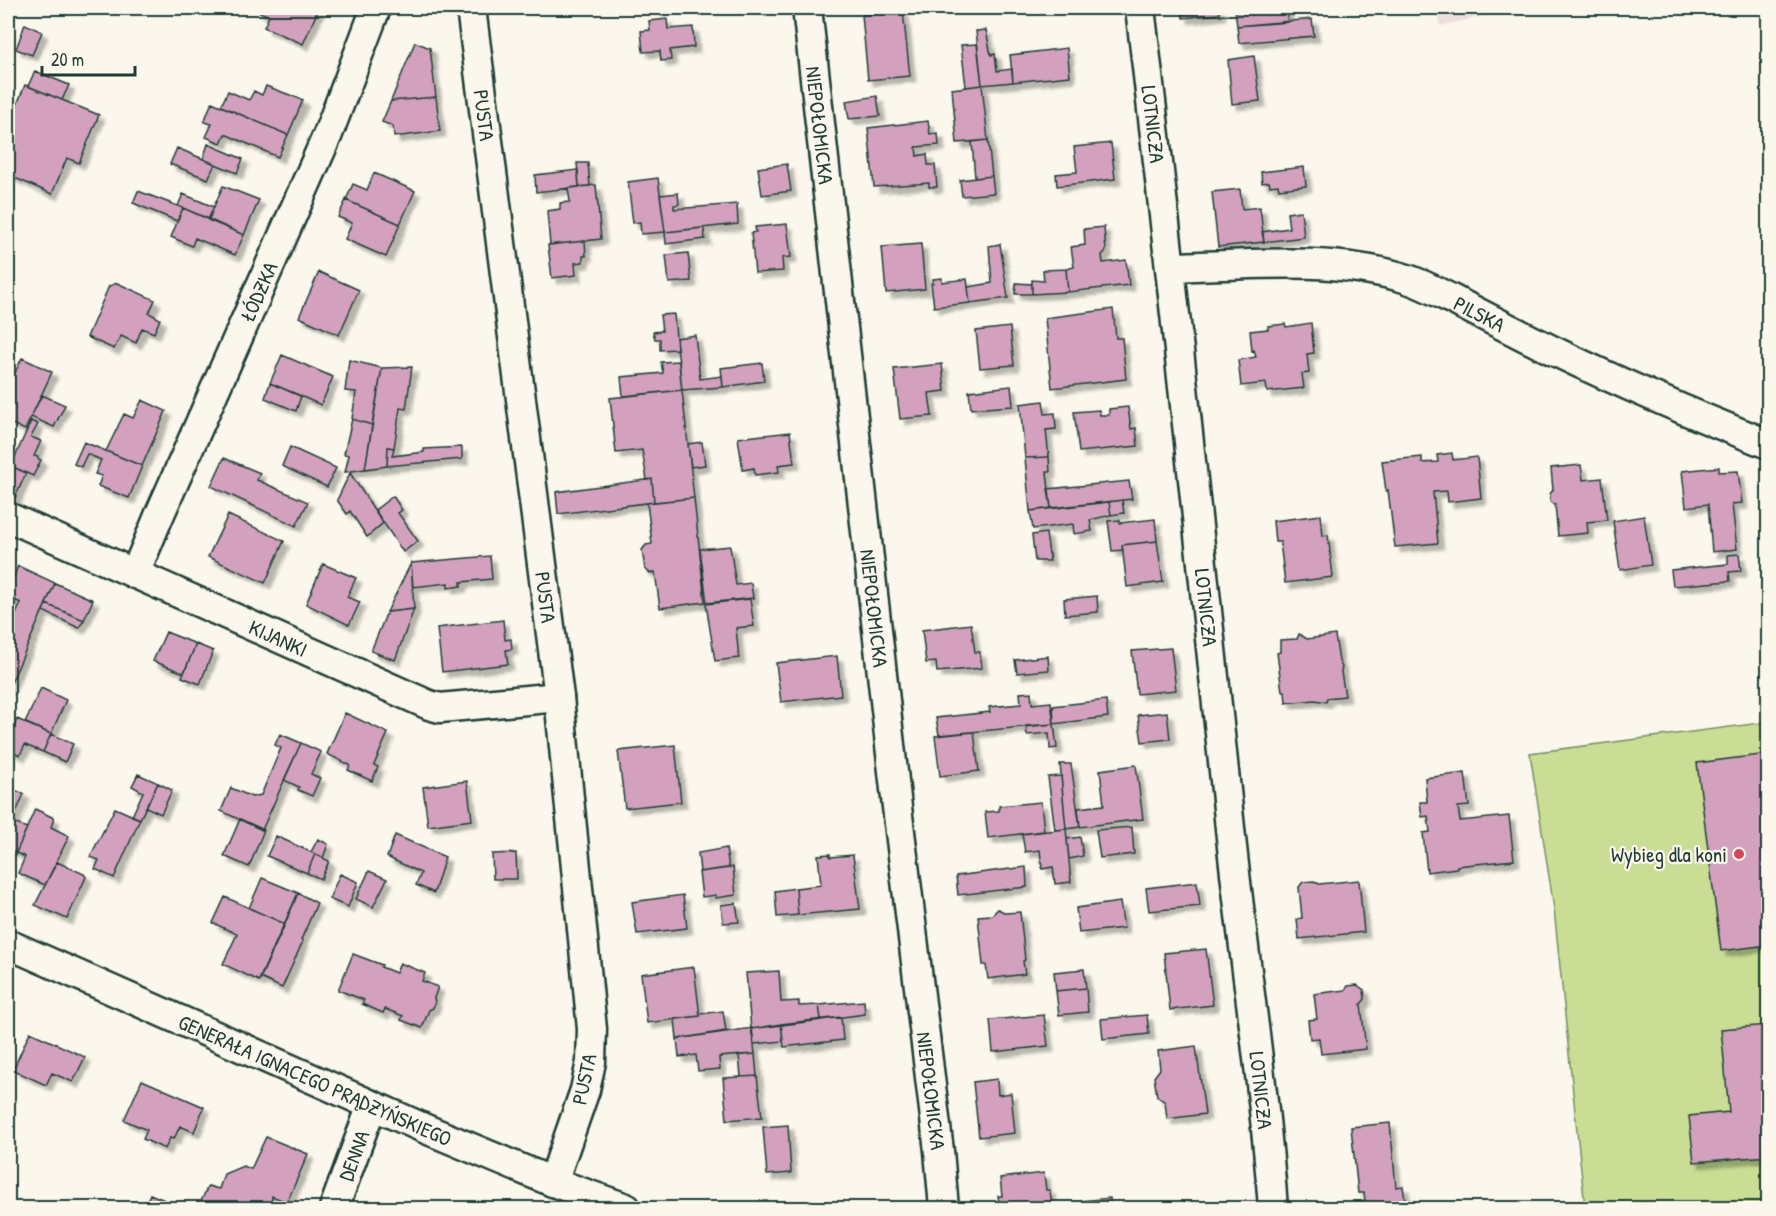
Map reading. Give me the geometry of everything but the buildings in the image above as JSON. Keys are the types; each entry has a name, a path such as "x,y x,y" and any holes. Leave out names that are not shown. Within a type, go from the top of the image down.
{"street":[{"name":"ŁÓDZKA","path":"135,573 328,134 376,8"},
{"name":"PUSTA","path":"471,8 559,697 592,1029 591,1062 587,1084 553,1182"},
{"name":"NIEPOŁOMICKA","path":"807,8 944,1209"},
{"name":"LOTNICZA","path":"1140,8 1171,267 1234,868 1269,1150 1273,1209"},
{"name":"PILSKA","path":"1171,267 1307,263 1340,265 1403,277 1431,288 1624,384 1768,444"},
{"name":"KIJANKI","path":"8,517 429,705 440,708 559,697"},
{"name":"GENERAŁA IGNACEGO PRĄDZYŃSKIEGO","path":"8,944 426,1129 553,1182 626,1209"},
{"name":"DENNA","path":"334,1209 372,1105"}],"shaded area":[{"path":"1438,8 1519,8 1440,26"}],"green space":[{"path":"1768,722 1768,1208 1585,1208 1554,909 1530,753"}],"place":[{"name":"Wybieg dla koni","path":"1739,854"}]}
